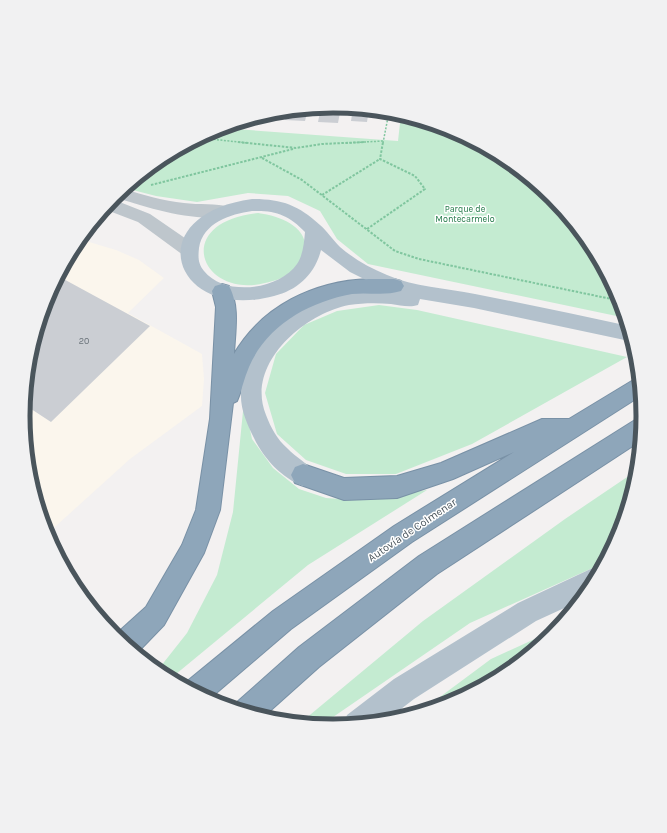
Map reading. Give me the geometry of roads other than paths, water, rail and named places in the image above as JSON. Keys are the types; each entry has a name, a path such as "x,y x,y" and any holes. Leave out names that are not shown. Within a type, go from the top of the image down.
{"highway":[{"path":"220,419 240,363 260,332 283,310 316,295 354,286 394,286"},
{"path":"129,641 156,616 191,553 208,510 220,419 226,308 222,291"},
{"name":"Autovía de Colmenar","path":"200,689 282,620 403,534 635,389"},
{"path":"303,475 344,489 397,487 445,472 542,429 571,428"},
{"path":"251,709 309,657 428,565 636,431"}],"main road":[{"path":"314,229 309,259 301,273 286,284 267,291 245,295 222,291 207,284 196,274 190,263 189,250 193,238 200,227 211,218 224,211 242,206 277,206 293,212 306,220 314,229 329,247 366,274 394,286 520,316 629,346"},
{"path":"303,475 274,452 255,421 251,390 259,359 277,335 302,315 330,302 365,296 399,298 626,334"},
{"path":"367,718 404,689 527,612 587,584"}],"street":[{"path":"126,195 149,203 182,210 224,211"},
{"path":"114,207 144,218 189,250"}],"park label":[{"name":"Parque de Montecarmelo","path":"465,214"}]}
